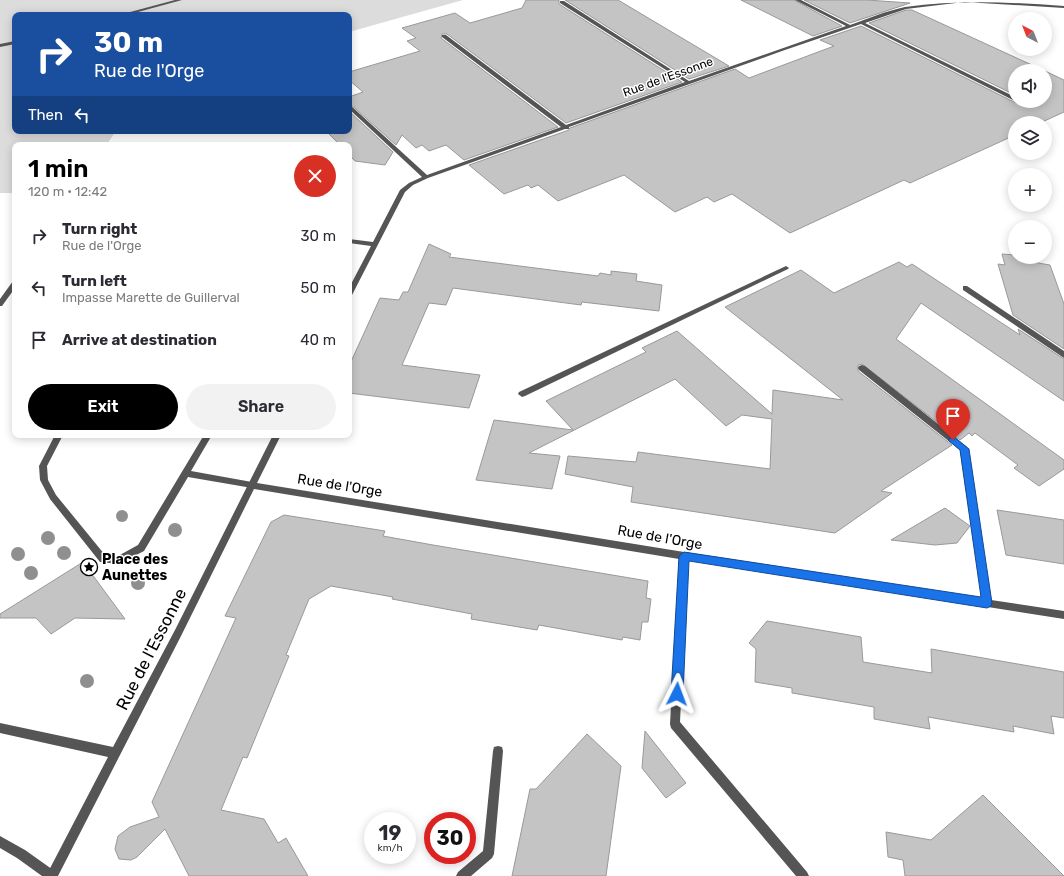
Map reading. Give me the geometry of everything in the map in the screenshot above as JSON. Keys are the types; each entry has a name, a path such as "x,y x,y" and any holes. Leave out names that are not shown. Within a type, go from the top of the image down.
{"street":[{"path":"132,12 180,0"},
{"path":"797,0 850,26"},
{"name":"Rue de l'Essonne","path":"352,289 402,191 411,184 426,177 567,128 860,22 905,8 964,1 1064,7"},
{"path":"562,2 689,83"},
{"path":"860,22 1008,96"},
{"path":"444,36 567,128"},
{"path":"0,46 12,43"},
{"path":"352,109 426,177"},
{"path":"352,241 376,244"},
{"path":"522,394 786,268"},
{"path":"0,304 12,287"},
{"path":"965,288 1064,355"},
{"path":"862,368 964,449 987,603"},
{"path":"57,438 43,466 44,480 53,497 103,559 119,560 141,548 206,438"},
{"name":"Rue de l'Essonne","path":"52,876 276,438"},
{"path":"185,473 252,485"},
{"name":"Rue de l'Orge","path":"252,485 684,556 1064,615"},
{"path":"684,556 675,724 803,876"},
{"path":"0,728 116,753"},
{"path":"462,876 488,854 498,751"},
{"path":"0,842 52,876"}],"shaded area":[{"path":"0,0 463,0 352,31 352,12 12,12 12,134 114,134 108,142 12,142 12,193 0,193"}],"building":[{"path":"526,0 559,0 559,4 682,82 566,123 447,34 442,34 441,38 558,127 464,160 446,145 429,151 422,145 416,148 402,135 396,145 352,106 352,96 363,92 352,83 352,71 420,51 407,41 416,38 402,28 455,13 470,23 522,8"},
{"path":"565,0 618,0 729,66 689,79"},
{"path":"741,0 794,0 842,26 813,36"},
{"path":"804,0 867,0 910,3 850,23"},
{"path":"906,10 912,10 1008,54 1008,56 1012,56 1030,64 1008,64 1008,92 869,23"},
{"path":"861,26 1008,99 1008,108 1052,108 1052,74 1064,80 1064,112 1052,118 1052,116 1008,116 1008,138 910,183 904,180 790,233 732,194 714,202 707,197 675,212 624,175 558,201 538,185 531,188 528,185 504,194 469,165 735,69 749,78 834,46 820,40"},
{"path":"352,114 393,152 385,165 355,161 352,158 352,142 337,142 329,134 352,134"},
{"path":"429,244 451,254 449,257 598,276 600,273 611,275 611,271 637,274 636,281 662,285 659,311 582,302 581,305 453,288 446,305 429,303 402,365 480,375 469,408 352,393 352,359 380,298 399,300 403,292 408,292"},
{"path":"1002,254 1008,254 1008,264 1050,265 1064,304 1064,349 1013,315 998,264 1005,265"},
{"path":"899,262 907,267 912,264 1020,335 1018,329 1064,359 1064,401 921,303 896,339 1064,460 1064,469 1039,486 1014,468 1018,465 975,433 972,436 969,433 960,440 862,364 858,365 858,371 952,445 881,491 892,493 835,533 631,502 633,487 565,474 568,456 636,462 638,452 770,469 772,419 742,415 726,426 675,379 529,453 560,456 552,489 476,480 494,420 573,430 546,401 646,352 642,348 677,331 772,414 773,390 843,400 725,307 801,270 834,293"},
{"path":"945,508 970,526 957,543 935,545 891,540"},
{"path":"997,510 1064,520 1064,564 1006,555"},
{"path":"284,515 385,531 383,536 648,581 646,598 651,599 648,622 642,622 640,640 623,637 622,640 539,625 537,630 471,619 472,614 392,599 393,597 331,586 309,599 286,655 289,656 247,758 243,757 221,810 264,819 278,843 286,838 308,876 189,876 165,829 137,857 131,860 119,859 115,849 118,836 130,827 159,817 152,802 236,618 225,616 271,522"},
{"path":"83,562 125,619 75,618 51,634 36,618 0,618 0,614"},
{"path":"767,621 861,637 863,662 932,673 931,649 1064,672 1064,718 1051,716 1054,734 1013,726 1014,732 928,717 930,729 874,719 874,707 792,693 792,688 755,682 756,649 749,643"},
{"path":"645,731 686,783 666,798 642,768"},
{"path":"587,734 621,766 606,876 512,876 530,789 536,789"},
{"path":"983,795 1064,876 905,876 903,860 888,857 886,832 931,840"}],"place":[{"name":"Place des Aunettes","path":"89,567"}],"route":[{"path":"677,694 684,556 987,603 964,449 953,440"}]}
